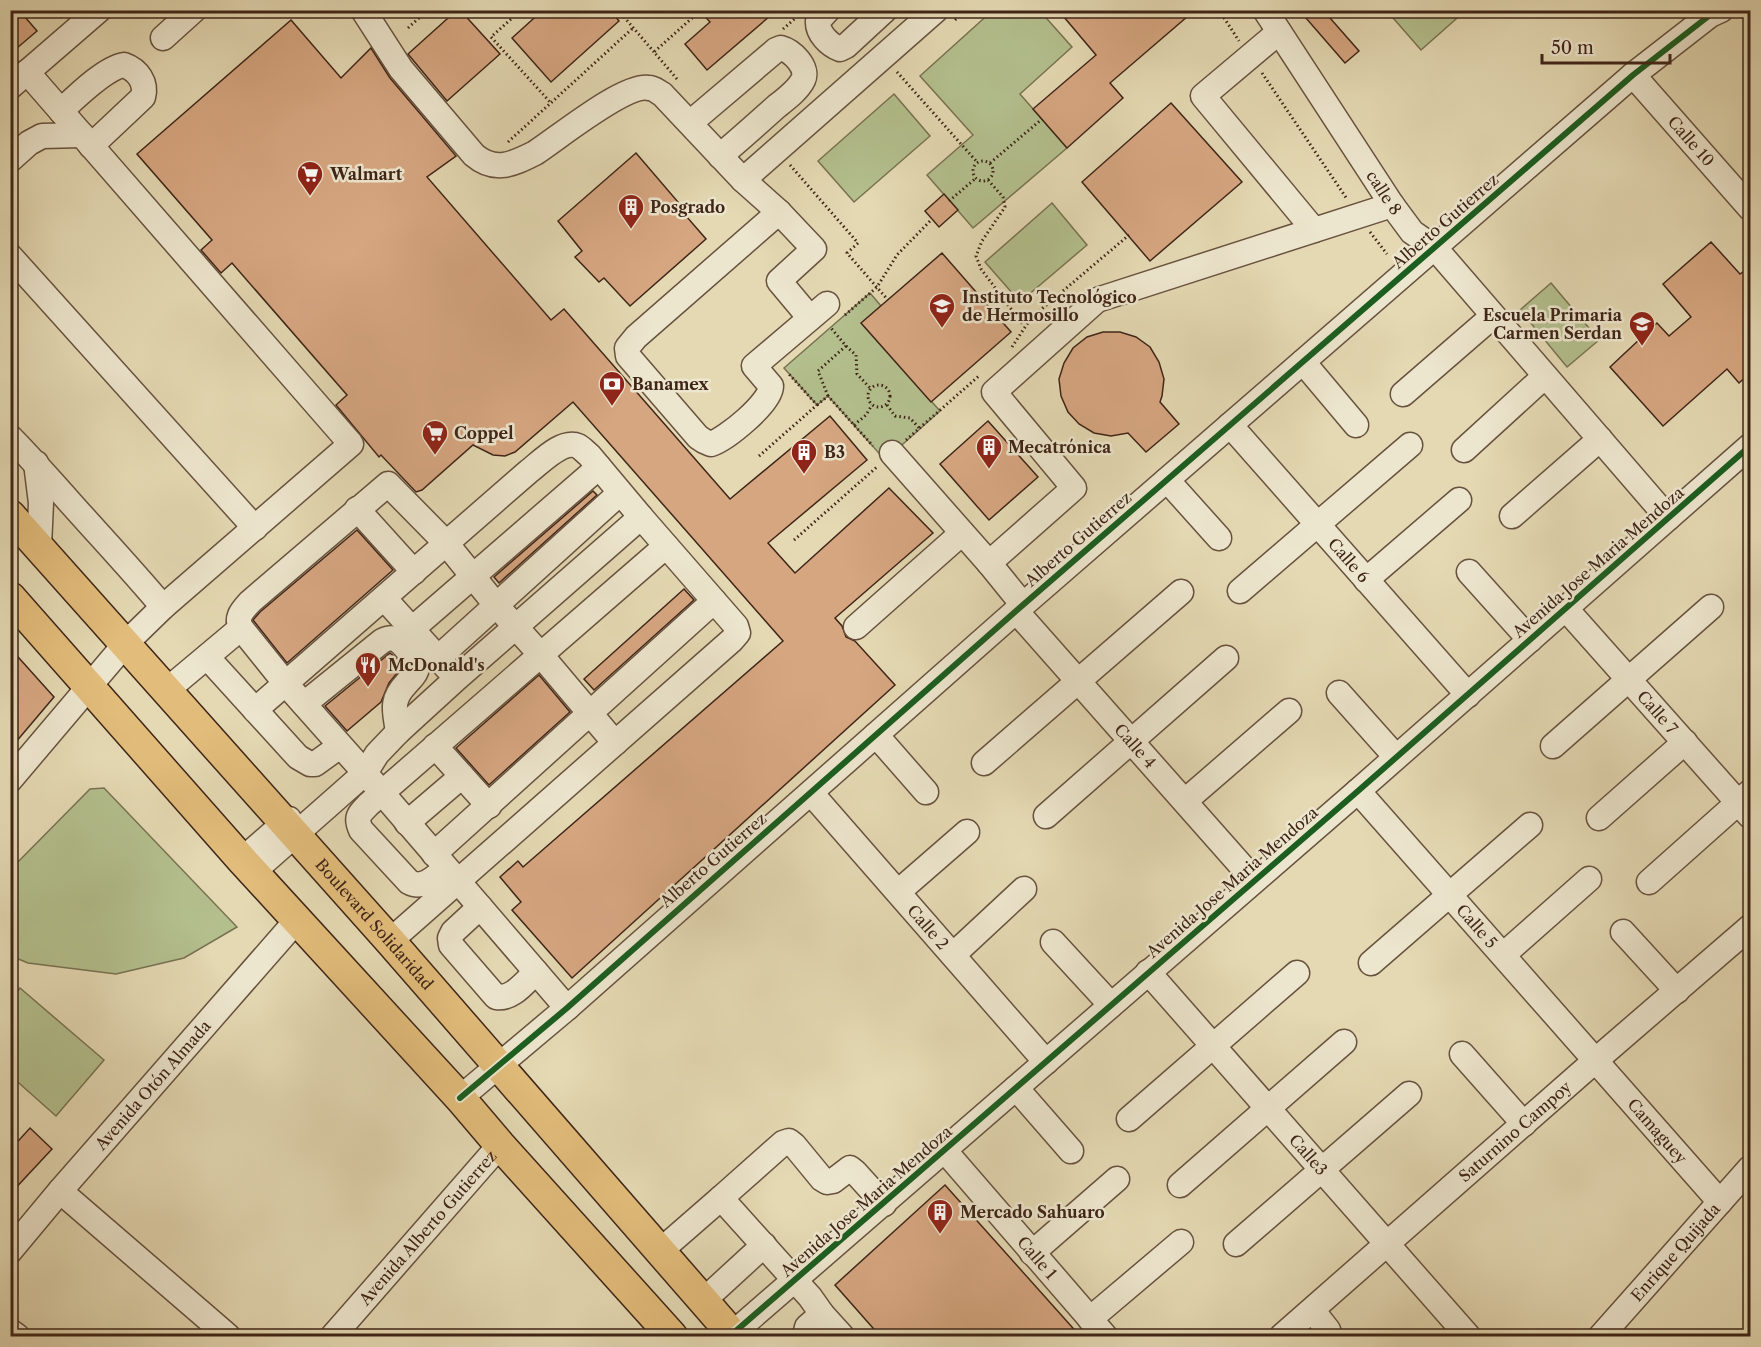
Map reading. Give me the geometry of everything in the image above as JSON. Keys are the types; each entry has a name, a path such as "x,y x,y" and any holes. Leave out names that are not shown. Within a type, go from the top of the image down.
{"main road":[{"name":"Boulevard Solidaridad","path":"10,514 500,1066 732,1336"},
{"path":"10,597 248,866 460,1098 672,1336"}],"street":[{"path":"10,780 126,643 163,607 351,444 61,111 19,80 99,10"},
{"path":"163,38 194,10"},
{"path":"363,10 401,69 474,155 485,164 498,166 509,164 535,153 611,102 629,92 651,88 662,94 743,180 779,212 814,249 778,281 827,318 754,366 771,386 769,395 743,422 725,437 711,444 698,437 635,365 627,348 636,337 779,212"},
{"path":"828,10 818,21 818,29 829,42 840,50 885,10"},
{"path":"743,180 936,10"},
{"name":"calle 8","path":"1265,10 1412,232 1435,248 1668,518"},
{"name":"Alberto Gutierrez","path":"460,1098 567,1008 1020,608 1633,75 1710,15 1721,10"},
{"path":"1279,32 1203,96 1314,230"},
{"path":"690,123 776,50 782,48 792,53 804,70 802,81 785,99 720,156"},
{"path":"10,160 29,143 42,136 87,140 143,97 144,84 136,72 124,65 118,66 87,88 61,111"},
{"name":"Calle 10","path":"1633,75 1749,204"},
{"path":"989,563 1074,488 994,392 1097,300 1392,205"},
{"path":"10,256 255,528"},
{"path":"1403,394 1493,316"},
{"path":"1303,362 1356,424"},
{"path":"1464,450 1545,376"},
{"name":"Calle 6","path":"1230,425 1468,694"},
{"path":"10,437 36,463 163,607"},
{"path":"1512,516 1600,440"},
{"path":"255,710 552,452 571,444 579,446 736,626 738,633 615,743 429,881 415,885 402,876 361,830 358,816 381,793 666,546"},
{"path":"1240,591 1410,445"},
{"name":"Avenida Jose Maria Mendoza","path":"732,1336 1750,446"},
{"name":"Calle 4","path":"889,456 989,563 1020,608 1078,680 1254,880"},
{"path":"36,463 40,503 39,546"},
{"path":"412,629 599,467"},
{"path":"1167,480 1219,538"},
{"path":"567,1008 381,793 359,759 286,684 241,628 238,623 239,617 250,602 388,484 446,543 496,605 615,743"},
{"path":"438,658 620,493"},
{"path":"1366,579 1459,500"},
{"path":"357,509 414,572"},
{"path":"248,866 290,830 359,759 398,732 641,517"},
{"path":"856,627 962,533"},
{"path":"1469,572 1530,640"},
{"path":"984,763 1181,592"},
{"path":"384,598 456,679"},
{"path":"390,941 446,868 489,806 714,601"},
{"path":"1553,746 1711,607"},
{"name":"Calle 7","path":"1566,609 1685,742 1746,803"},
{"path":"167,690 241,628"},
{"path":"304,704 382,641 394,638 417,663 415,675 396,698 394,706 398,732"},
{"path":"207,657 298,757 315,764 359,759"},
{"path":"1046,816 1226,658"},
{"path":"1339,693 1396,757"},
{"path":"1185,801 1289,711"},
{"path":"876,735 926,792"},
{"path":"1599,818 1685,742"},
{"path":"435,746 489,806"},
{"path":"407,823 462,776"},
{"name":"Calle 5","path":"1358,791 1596,1060"},
{"name":"Calle 2","path":"811,792 1046,1062"},
{"path":"1649,882 1746,803"},
{"path":"1371,963 1530,825"},
{"path":"898,892 967,832"},
{"path":"1503,955 1589,879"},
{"path":"952,955 1024,889"},
{"path":"480,907 453,932 450,938 451,945 496,997 502,998 510,995 536,972"},
{"name":"Avenida Otón Almada","path":"10,1251 297,920"},
{"name":"Saturnino Campoy","path":"1282,1336 1750,927"},
{"path":"1623,932 1677,991"},
{"path":"1053,942 1111,1005"},
{"name":"Calle3","path":"1148,972 1468,1336"},
{"path":"1129,1119 1297,972"},
{"path":"1180,1185 1344,1041"},
{"path":"1462,1054 1524,1124"},
{"name":"Camaguey","path":"1596,1060 1720,1202"},
{"path":"1016,1088 1071,1150"},
{"path":"1236,1244 1409,1094"},
{"path":"659,1252 783,1143 789,1141 822,1179 827,1182 833,1181 850,1168 884,1204"},
{"name":"Avenida Alberto Gutierrez","path":"333,1336 500,1145"},
{"name":"Calle 1","path":"945,1151 1098,1328"},
{"name":"Enrique Quijada","path":"1601,1336 1750,1168"},
{"path":"1032,1252 1117,1179"},
{"path":"60,1191 228,1336"},
{"path":"721,1198 842,1336"},
{"path":"1098,1328 1181,1242"},
{"path":"703,1301 764,1245"},
{"path":"1313,1311 1330,1336"},
{"path":"805,1336 807,1327 822,1314"},
{"path":"10,1331 17,1336"}],"path":[{"path":"408,28 428,10"},
{"path":"521,10 491,37 550,102"},
{"path":"618,10 684,86"},
{"path":"1219,10 1245,49"},
{"path":"654,52 700,11"},
{"path":"485,164 633,28"},
{"path":"1258,68 1352,206"},
{"path":"896,71 977,162"},
{"path":"990,163 1042,119"},
{"path":"798,159 790,166 858,243 847,253 888,300"},
{"path":"984,160 990,163 993,165 994,172 988,180 981,181 976,178 973,168 977,162 984,160"},
{"path":"950,201 976,178"},
{"path":"988,180 1003,197 1005,207 982,241 976,256 981,269 1025,327"},
{"path":"871,389 857,374 855,355 827,318 877,287 897,255 932,219"},
{"path":"1370,231 1387,254"},
{"path":"1005,353 1013,346 1031,318 1129,235"},
{"path":"846,346 818,371 828,396 854,425 889,456"},
{"path":"784,368 817,405"},
{"path":"794,540 980,375"},
{"path":"877,385 887,388 890,395 886,405 879,408 872,405 868,396 871,389 877,385"},
{"path":"759,456 828,396"},
{"path":"854,425 866,415 872,405"},
{"path":"886,405 896,416 910,417 920,429"}],"green space":[{"path":"992,11 1040,11 1072,47 1020,94 1067,148 973,228 927,175 973,135 920,76"},
{"path":"1387,11 1465,11 1421,50"},
{"path":"894,94 930,136 854,202 818,161"},
{"path":"1052,203 1087,245 1020,302 985,262"},
{"path":"1551,283 1599,340 1567,367 1520,310"},
{"path":"870,293 881,306 862,323 940,411 885,460 828,396 817,405 784,368"},
{"path":"104,788 237,927 184,958 116,974 28,963 11,956 11,869 90,789"},
{"path":"20,988 104,1060 56,1116 11,1076 11,999"}],"building":[{"path":"10,10 19,10 37,31 10,54"},
{"path":"457,10 460,10 500,54 447,101 408,54"},
{"path":"543,10 610,10 619,21 551,82 512,38"},
{"path":"699,10 777,10 707,70 685,44 710,22"},
{"path":"1058,10 1195,10 1110,83 1123,98 1067,148 1033,109 1096,55"},
{"path":"1299,10 1323,10 1359,51 1345,63"},
{"path":"291,20 341,78 371,48 390,78 456,156 427,177 551,320 564,309 730,499 830,416 867,460 768,543 795,573 889,488 933,533 835,618 842,626 846,637 855,641 895,685 572,978 512,910 521,902 500,877 518,861 523,867 783,641 573,402 515,452 505,456 493,455 473,445 422,490 416,492 381,455 379,457 336,405 347,395 232,263 221,273 201,250 212,240 137,154"},
{"path":"1171,103 1242,182 1150,261 1082,182"},
{"name":"Posgrado","path":"636,153 684,209 686,216 706,239 630,306 604,278 599,282 575,257 582,251 558,221"},
{"path":"944,194 958,210 939,227 925,211"},
{"path":"1711,242 1740,274 1743,272 1750,281 1750,373 1739,383 1727,369 1663,426 1610,367 1657,323 1669,336 1691,317 1663,284"},
{"path":"942,253 1011,332 931,402 861,323"},
{"path":"1103,332 1120,332 1136,337 1150,347 1159,362 1164,379 1160,402 1179,424 1146,452 1128,433 1111,436 1094,433 1079,424 1068,412 1061,396 1059,379 1064,363 1073,348 1087,337"},
{"name":"Mecatrónica","path":"988,421 1038,477 989,520 940,464"},
{"path":"593,491 597,495 499,583 494,577"},
{"path":"357,530 393,570 287,663 253,620"},
{"path":"684,589 694,600 594,690 584,679"},
{"path":"10,648 54,697 10,749"},
{"name":"McDonald's","path":"390,653 402,667 389,683 381,702 347,731 325,706"},
{"path":"539,675 570,712 489,785 456,748"},
{"path":"30,1128 52,1149 10,1194 10,1150"},
{"name":"Mercado Sahuaro","path":"945,1185 1080,1336 880,1336 835,1285"}],"cycle path":[{"path":"460,1098 567,1008 1016,611 1633,75 1710,15 1721,10"},
{"path":"730,1336 1358,791 1750,446"}],"place":[{"name":"Walmart","path":"310,197"},
{"name":"Posgrado","path":"631,230"},
{"name":"Instituto Tecnológico de Hermosillo","path":"942,329"},
{"name":"Escuela Primaria Carmen Serdan","path":"1642,347"},
{"name":"Banamex","path":"612,407"},
{"name":"Coppel","path":"435,456"},
{"name":"Mecatrónica","path":"989,470"},
{"name":"B3","path":"804,475"},
{"name":"McDonald's","path":"368,688"},
{"name":"Mercado Sahuaro","path":"940,1235"}]}
